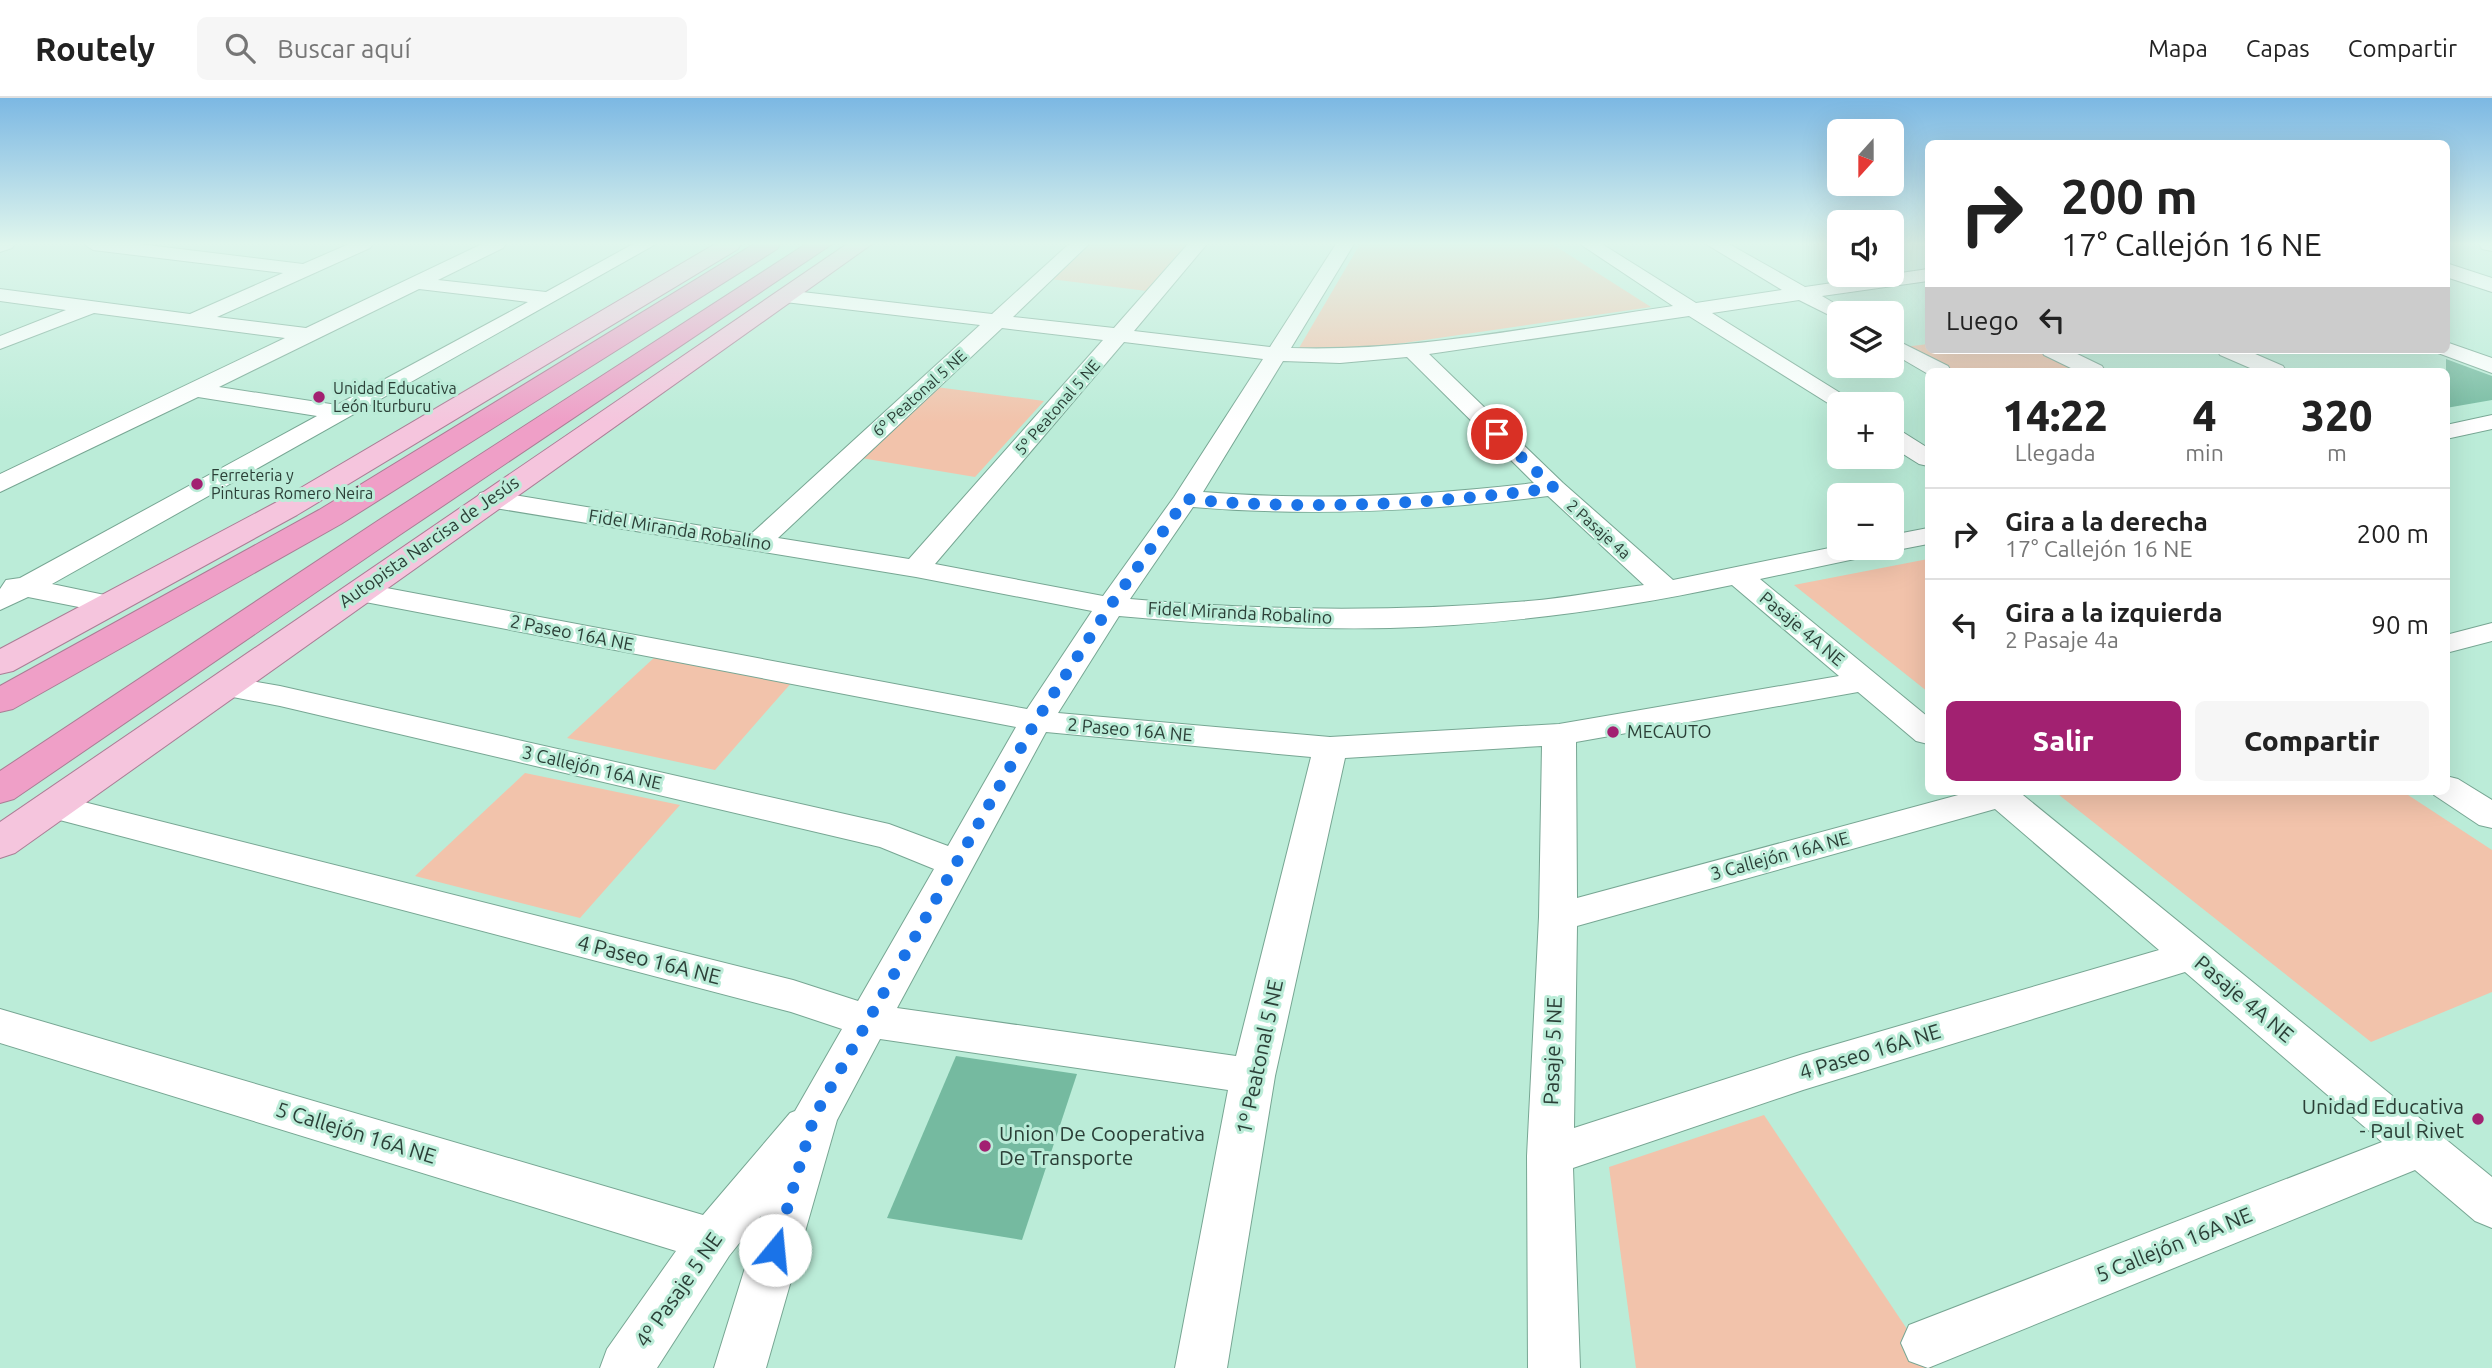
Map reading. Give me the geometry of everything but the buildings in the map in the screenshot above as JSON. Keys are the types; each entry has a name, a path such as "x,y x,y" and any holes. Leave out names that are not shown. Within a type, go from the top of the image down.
{"highway":[{"path":"0,701 354,502 674,303"},
{"name":"Autopista Narcisa de Jesús","path":"0,790 413,512 731,303"},
{"path":"354,502 548,353"},
{"path":"413,512 677,370"}],"main road":[{"path":"0,663 286,509 631,303"},
{"name":"Autopista Narcisa de Jesús","path":"0,843 489,499 774,303"}],"street":[{"path":"64,303 308,335"},
{"path":"193,320 231,303"},
{"path":"0,484 374,303"},
{"path":"8,590 341,413 539,303"},
{"path":"849,303 1278,354 1340,356 1412,350 1731,303"},
{"name":"6º Peatonal 5 NE","path":"757,543 1016,303"},
{"name":"5º Peatonal 5 NE","path":"916,569 1147,303"},
{"path":"740,1368 814,1117 1036,721 1110,606 1186,499 1309,303"},
{"path":"1683,303 1827,394"},
{"path":"0,344 93,307"},
{"name":"2 Pasaje 4a","path":"1412,350 1554,488 1667,590"},
{"path":"2450,350 2492,366"},
{"path":"1904,351 1935,368"},
{"path":"2060,354 2088,368"},
{"path":"2237,354 2268,368"},
{"path":"195,390 341,413"},
{"path":"2450,431 2492,422"},
{"path":"1904,444 1925,457"},
{"path":"1186,499 1247,505 1347,505 1457,501 1554,488"},
{"name":"Fidel Miranda Robalino","path":"489,499 916,569 1110,606 1217,616 1390,619 1531,610 1667,590 1827,557"},
{"path":"1904,541 1925,537"},
{"name":"Pasaje 4A NE","path":"1740,577 1925,731"},
{"path":"8,590 109,604"},
{"name":"2 Paseo 16A NE","path":"360,592 1036,721 1330,748 1559,734 1865,681"},
{"path":"2450,643 2492,632"},
{"name":"3 Callejón 16A NE","path":"223,686 280,696 889,837 957,864"},
{"name":"Pasaje 5 NE","path":"1554,1368 1550,1156 1558,917 1559,734"},
{"name":"1º Peatonal 5 NE","path":"1201,1368 1253,1076 1330,748"},
{"path":"2450,790 2492,816"},
{"name":"3 Callejón 16A NE","path":"1558,917 1992,795"},
{"name":"Pasaje 4A NE","path":"2001,795 2492,1206"},
{"name":"4 Paseo 16A NE","path":"52,806 793,996 870,1021 1253,1076"},
{"name":"4 Paseo 16A NE","path":"1550,1156 1803,1072 2192,954"},
{"name":"5 Callejón 16A NE","path":"0,1026 712,1241"},
{"name":"4º Pasaje 5 NE","path":"625,1368 712,1241 814,1117"},
{"name":"5 Callejón 16A NE","path":"1927,1343 2421,1147"}],"shaded area":[{"path":"1325,303 1645,303 1651,307 1342,352 1299,348"},
{"path":"1925,344 1925,354 2048,354 2076,368 1941,368 1904,347"},
{"path":"936,387 1044,401 975,477 861,458"},
{"path":"1925,560 1925,690 1794,585"},
{"path":"656,656 793,681 715,770 567,738"},
{"path":"525,773 680,805 580,918 415,876"},
{"path":"2059,795 2408,795 2492,850 2492,992 2371,1042"},
{"path":"1764,1115 1933,1368 1636,1368 1609,1167"}],"place":[{"name":"Unidad Educativa León Iturburu","path":"319,397"},
{"name":"Ferreteria y Pinturas Romero Neira","path":"197,484"},
{"name":"MECAUTO","path":"1613,732"},
{"name":"Unidad Educativa - Paul Rivet","path":"2478,1119"},
{"name":"Union De Cooperativa De Transporte","path":"985,1146"}],"route":[{"path":"775,1250 814,1117 1036,721 1110,606 1186,499 1247,505 1347,505 1457,501 1554,488 1497,434"}]}
